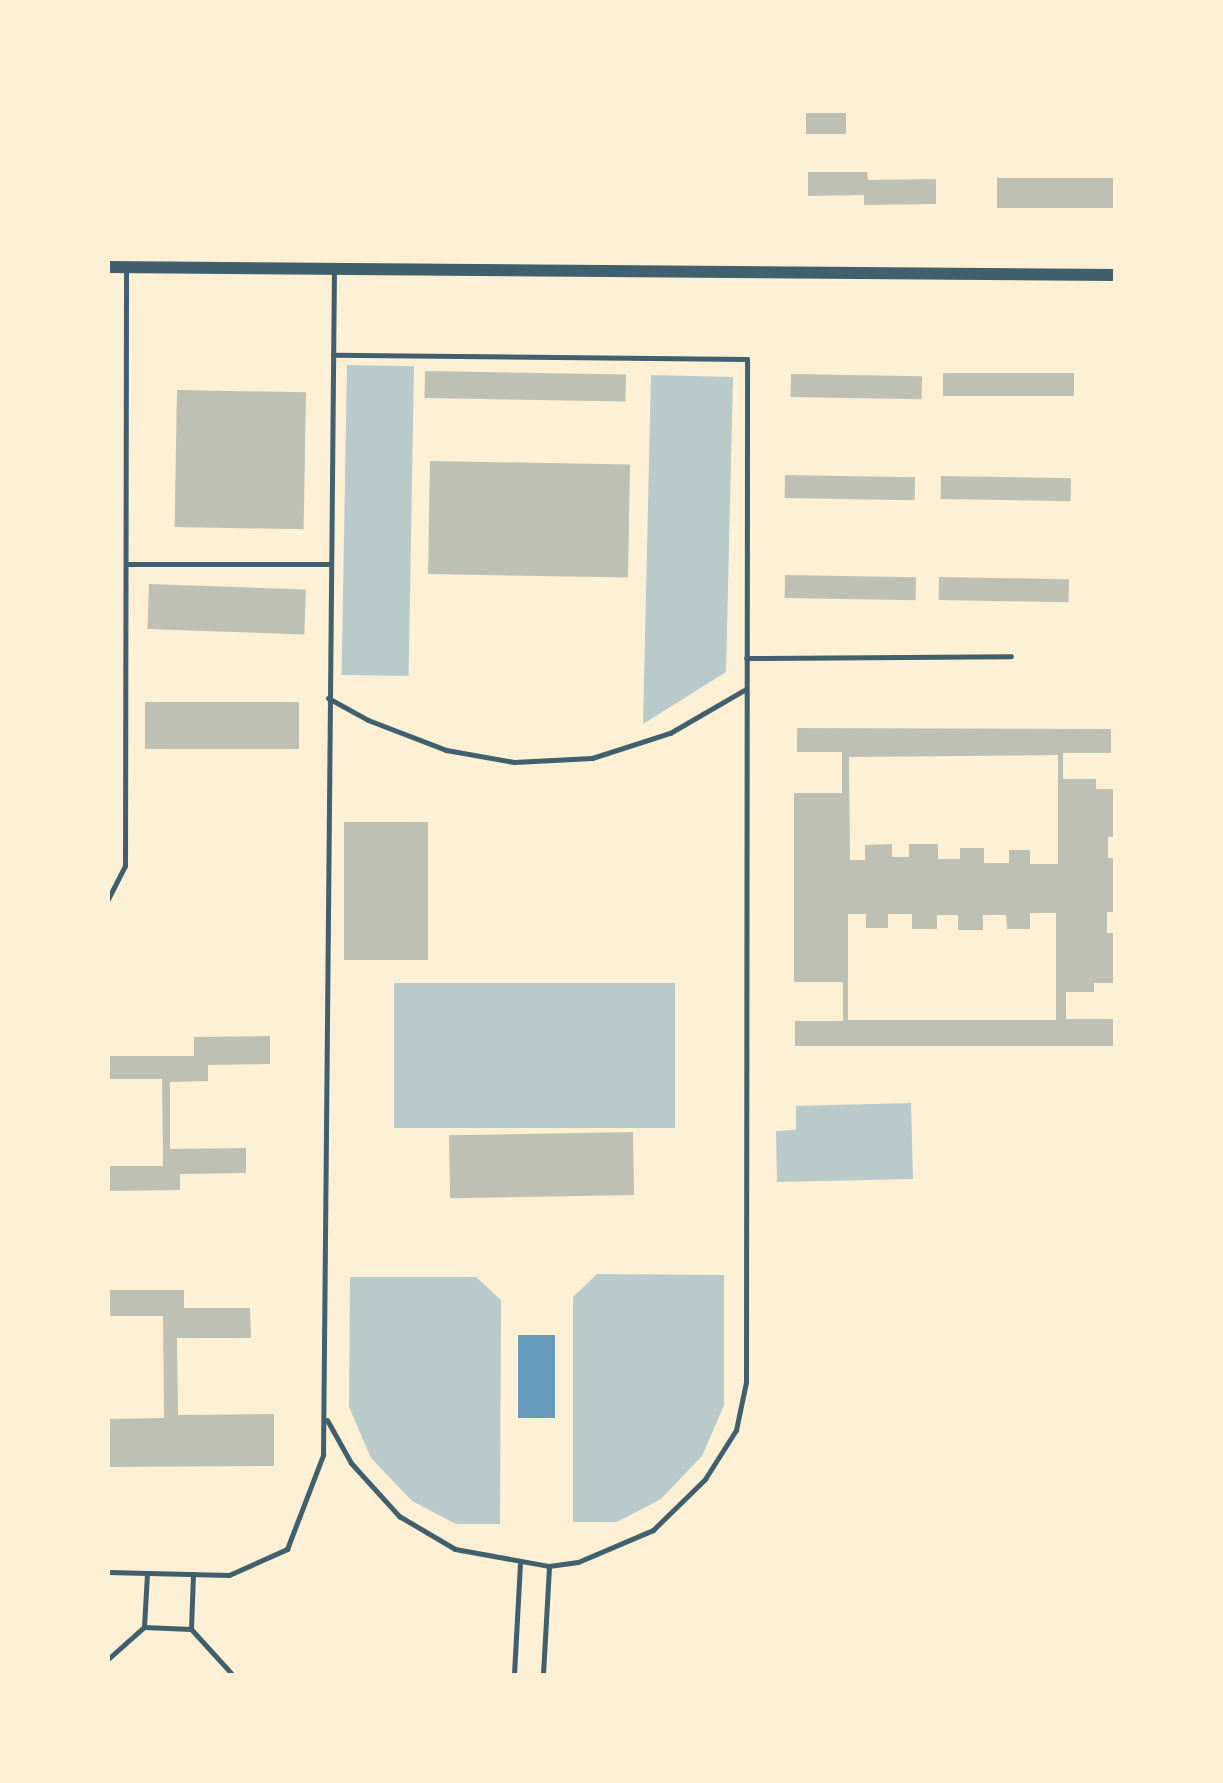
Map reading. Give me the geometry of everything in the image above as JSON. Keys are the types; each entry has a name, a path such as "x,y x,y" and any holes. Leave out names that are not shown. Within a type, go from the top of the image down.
{"street":[{"path":"108,267 1115,275"}],"lane":[{"path":"108,899 125,866 126,267"},
{"path":"108,1572 229,1575 287,1549 323,1455 327,1420 328,698 334,269"},
{"path":"327,1420 351,1463 399,1516 455,1549 520,1564 549,1566 578,1562 653,1530 705,1479 736,1430 746,1382 747,359 333,355"},
{"path":"125,565 330,565"},
{"path":"746,658 1011,656"},
{"path":"328,698 368,720 446,750 514,762 592,758 670,733 746,689"},
{"path":"514,1675 520,1564"},
{"path":"543,1675 549,1566"},
{"path":"144,1627 147,1573"},
{"path":"193,1574 191,1629 232,1675"},
{"path":"108,1659 144,1627 191,1629"}],"shaded area":[{"path":"347,365 414,366 409,676 342,675"},
{"path":"651,375 733,377 726,672 643,724"},
{"path":"394,983 675,983 675,1128 394,1128"},
{"path":"911,1103 913,1179 777,1182 776,1131 796,1130 796,1106"},
{"path":"597,1274 724,1275 724,1405 702,1456 661,1499 617,1522 573,1522 573,1297"},
{"path":"350,1277 476,1277 501,1300 500,1524 456,1524 412,1501 371,1458 349,1407"}],"water":[{"path":"518,1335 555,1335 555,1418 518,1418"}],"building":[{"path":"806,113 846,113 846,134 806,134"},
{"path":"808,172 867,172 868,180 936,179 936,204 864,205 864,195 808,196"},
{"path":"997,178 1114,178 1114,208 997,208"},
{"path":"425,371 626,375 625,402 425,398"},
{"path":"943,373 1074,373 1074,396 943,396"},
{"path":"791,374 922,376 922,399 791,397"},
{"path":"177,390 306,392 304,529 175,527"},
{"path":"430,461 630,464 628,577 428,574"},
{"path":"785,475 915,477 915,500 785,498"},
{"path":"941,476 1071,478 1071,501 941,499"},
{"path":"785,575 916,577 916,600 785,598"},
{"path":"939,577 1069,579 1069,602 939,600"},
{"path":"149,584 306,589 304,634 147,629"},
{"path":"145,702 299,702 299,749 145,749"},
{"path":"797,728 1111,729 1111,753 1063,753 1063,779 1096,779 1096,789 1114,789 1114,837 1108,837 1108,858 1114,858 1114,912 1107,912 1107,933 1114,933 1114,983 1094,983 1094,992 1066,992 1066,1019 1114,1019 1114,1046 795,1046 795,1021 843,1021 843,982 794,982 794,793 842,793 842,752 797,752","holes":["1058,755 1058,864 1030,864 1030,850 1009,850 1009,863 984,863 984,848 960,848 960,859 938,859 938,844 909,844 909,857 892,857 892,844 865,845 865,860 850,860 849,757","1030,913 1056,913 1056,1020 848,1020 848,914 866,914 866,928 888,928 888,914 912,914 912,929 937,929 937,915 958,915 958,930 983,930 983,915 1006,915 1007,929 1030,929"]},
{"path":"344,822 428,822 428,960 344,960"},
{"path":"270,1036 270,1064 208,1065 208,1081 170,1082 170,1149 246,1148 246,1173 180,1174 180,1190 108,1191 108,1166 163,1166 162,1079 108,1079 108,1056 194,1056 194,1037"},
{"path":"633,1132 634,1195 450,1198 449,1135"},
{"path":"108,1290 184,1290 184,1308 250,1308 251,1338 177,1338 178,1415 274,1414 274,1466 108,1467 108,1419 164,1418 163,1316 108,1316"}]}
